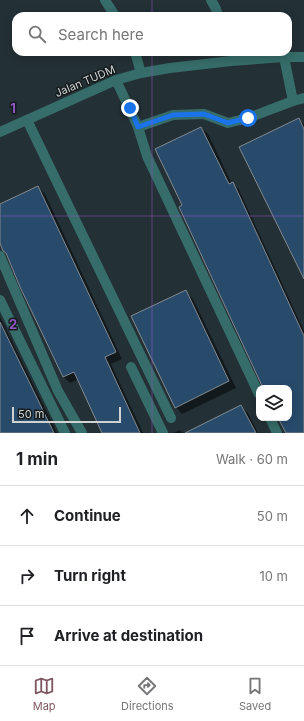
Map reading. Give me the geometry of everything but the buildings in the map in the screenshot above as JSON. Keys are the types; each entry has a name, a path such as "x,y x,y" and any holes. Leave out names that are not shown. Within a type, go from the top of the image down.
{"street":[{"path":"105,0 112,12"},
{"path":"212,0 216,12"},
{"path":"136,56 141,73"},
{"name":"Jalan TUDM","path":"0,132 116,80 141,73 230,57 304,57"},
{"path":"284,57 293,101"},
{"path":"116,80 138,127 147,156 256,388"},
{"path":"138,127 173,115 204,114 228,123 248,118 304,98"},
{"path":"27,120 171,418"},
{"path":"0,256 58,390 82,433"},
{"path":"0,300 65,433"},
{"path":"131,367 163,433"},
{"path":"271,421 277,433"}],"shaded area":[{"path":"0,0 304,0 304,433 0,433"}],"route":[{"path":"130,108 138,127 173,115 204,114 228,123 248,118"}]}
